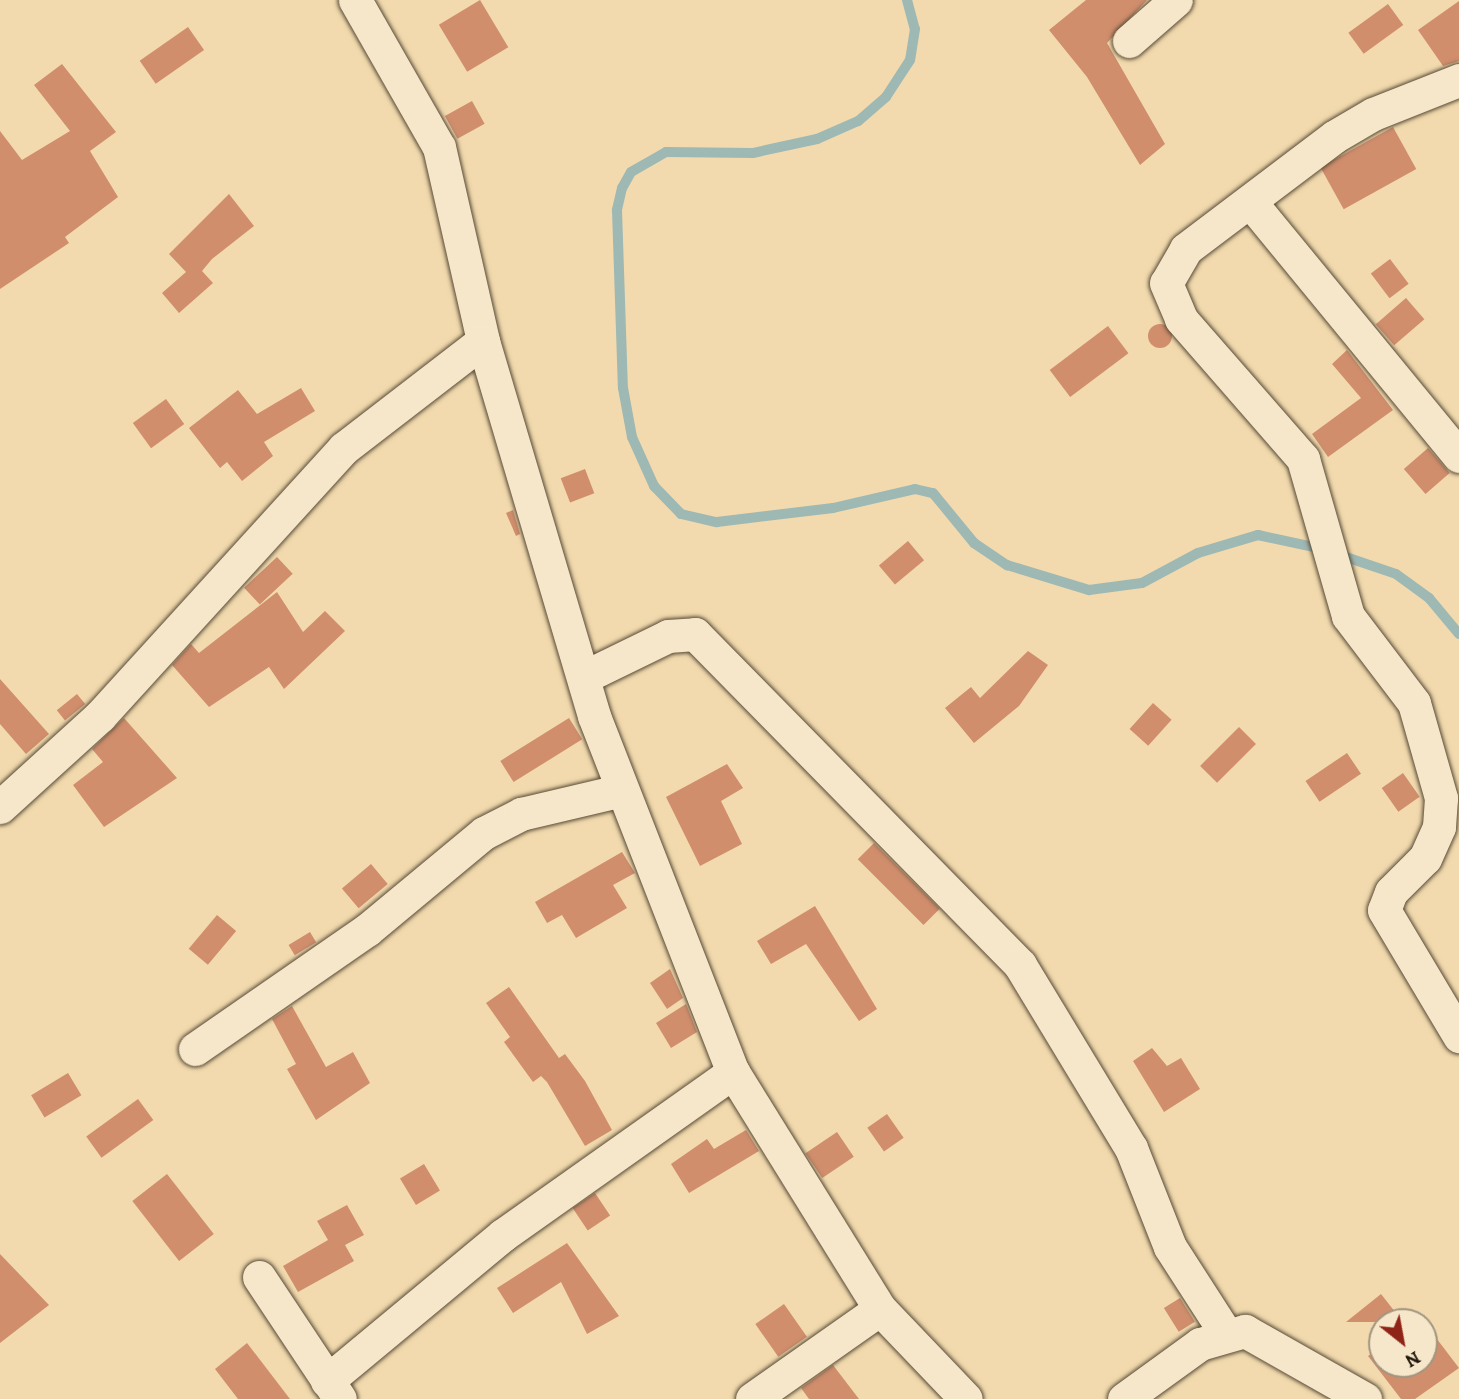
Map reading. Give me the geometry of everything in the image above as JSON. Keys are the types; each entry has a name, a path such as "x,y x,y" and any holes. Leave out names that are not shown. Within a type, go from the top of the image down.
{"street":[{"path":"355,0 439,147 483,341 618,791 733,1072 880,1309 967,1399"},
{"path":"1129,41 1176,0"},
{"path":"1459,80 1353,124 1252,204 1185,249 1168,271 1166,294 1181,319 1293,445 1315,490 1335,579 1348,616 1414,703 1441,798 1432,845 1384,910 1459,1036"},
{"path":"1252,204 1459,456"},
{"path":"0,807 100,716 344,448 483,341"},
{"path":"584,677 667,636 695,634 1020,965 1131,1148 1170,1247 1226,1334"},
{"path":"195,1049 304,977 484,833 521,814 618,791"},
{"path":"259,1277 334,1390 503,1236 733,1072"},
{"path":"752,1399 880,1309"},
{"path":"1124,1399 1226,1334 1245,1331 1265,1337 1365,1399"}],"building":[{"path":"480,0 508,47 467,72 439,25"},
{"path":"1086,0 1147,0 1107,43 1165,144 1140,165 1087,77 1049,30"},
{"path":"1459,1 1459,61 1443,66 1418,30"},
{"path":"1388,4 1403,25 1364,54 1348,33"},
{"path":"188,27 204,50 156,84 140,61"},
{"path":"62,64 116,132 90,151 118,197 65,237 69,243 0,289 0,131 22,160 70,131 34,85"},
{"path":"472,101 485,124 457,139 445,116"},
{"path":"1393,127 1416,169 1344,209 1320,167"},
{"path":"229,194 254,226 212,259 202,271 213,283 179,313 162,293 186,272 169,254"},
{"path":"1390,259 1409,284 1389,298 1371,273"},
{"path":"1406,298 1424,319 1394,345 1376,324"},
{"path":"1160,324 1168,328 1172,336 1168,344 1160,348 1152,344 1148,336 1152,328"},
{"path":"1108,326 1128,353 1070,397 1050,370"},
{"path":"1347,350 1393,410 1328,457 1312,434 1361,398 1332,364"},
{"path":"301,388 315,411 264,442 273,456 242,481 227,462 220,468 189,428 238,390 257,414"},
{"path":"166,399 184,424 151,448 133,423"},
{"path":"1428,448 1450,473 1425,494 1404,469"},
{"path":"585,469 594,493 570,503 561,478"},
{"path":"513,510 520,534 516,536 506,513"},
{"path":"908,541 924,560 895,585 879,565"},
{"path":"277,557 293,574 260,605 244,588"},
{"path":"277,592 303,632 325,611 345,631 284,689 269,667 209,707 172,665 191,644 199,653"},
{"path":"1028,651 1048,665 1019,706 974,743 945,708 971,687 980,698"},
{"path":"0,679 49,734 26,754 0,724"},
{"path":"77,694 85,704 65,720 57,710"},
{"path":"1153,703 1172,720 1148,746 1130,729"},
{"path":"124,718 177,778 104,827 73,785 103,762 92,749"},
{"path":"569,718 582,739 514,782 500,761"},
{"path":"1239,727 1256,744 1217,783 1200,766"},
{"path":"1347,753 1361,774 1320,802 1306,781"},
{"path":"727,764 743,788 721,801 742,844 700,866 666,797"},
{"path":"1403,773 1420,797 1398,812 1382,788"},
{"path":"874,843 940,909 923,925 858,859"},
{"path":"622,852 635,873 613,885 627,908 576,938 562,915 547,923 535,902"},
{"path":"371,864 388,884 359,908 342,888"},
{"path":"815,906 877,1009 859,1021 806,944 771,964 757,941"},
{"path":"217,915 236,931 208,965 189,949"},
{"path":"310,932 316,942 295,955 289,945"},
{"path":"670,969 683,998 667,1009 650,983"},
{"path":"509,987 559,1058 565,1054 585,1081 612,1130 585,1146 547,1082 541,1076 533,1082 504,1042 510,1037 486,1003"},
{"path":"686,1004 697,1032 671,1048 656,1023"},
{"path":"292,1006 326,1067 353,1052 370,1083 316,1120 287,1069 296,1064 272,1019"},
{"path":"1152,1048 1167,1066 1181,1058 1200,1089 1164,1112 1133,1061"},
{"path":"68,1073 81,1095 45,1117 31,1095"},
{"path":"138,1099 153,1120 102,1158 86,1137"},
{"path":"887,1114 904,1138 884,1152 867,1128"},
{"path":"746,1130 759,1151 689,1193 671,1164 707,1139 714,1149"},
{"path":"837,1132 854,1157 822,1178 805,1153"},
{"path":"424,1164 440,1191 416,1205 400,1178"},
{"path":"167,1174 214,1234 179,1261 132,1201"},
{"path":"595,1193 610,1215 588,1230 573,1208"},
{"path":"347,1205 364,1235 345,1245 354,1261 298,1292 283,1266 328,1240 317,1221"},
{"path":"567,1243 619,1316 587,1334 561,1282 513,1313 497,1288"},
{"path":"0,1254 49,1305 0,1343"},
{"path":"1381,1294 1392,1308 1368,1308 1368,1322 1346,1322"},
{"path":"1180,1298 1195,1322 1179,1332 1164,1308"},
{"path":"784,1304 807,1337 778,1357 755,1324"},
{"path":"1438,1340 1459,1368 1415,1399 1401,1399 1385,1378 1438,1378"},
{"path":"247,1343 290,1399 238,1399 215,1369"},
{"path":"833,1365 859,1399 809,1399 801,1388"}],"waterway":[{"path":"907,0 915,29 910,60 886,97 858,121 817,139 753,153 666,152 631,172 622,188 617,210 623,388 632,437 654,486 681,514 717,522 833,508 915,489 933,493 974,543 1007,565 1089,590 1142,583 1198,553 1258,535 1323,549"},
{"path":"1337,554 1396,574 1429,598 1459,634"}]}
